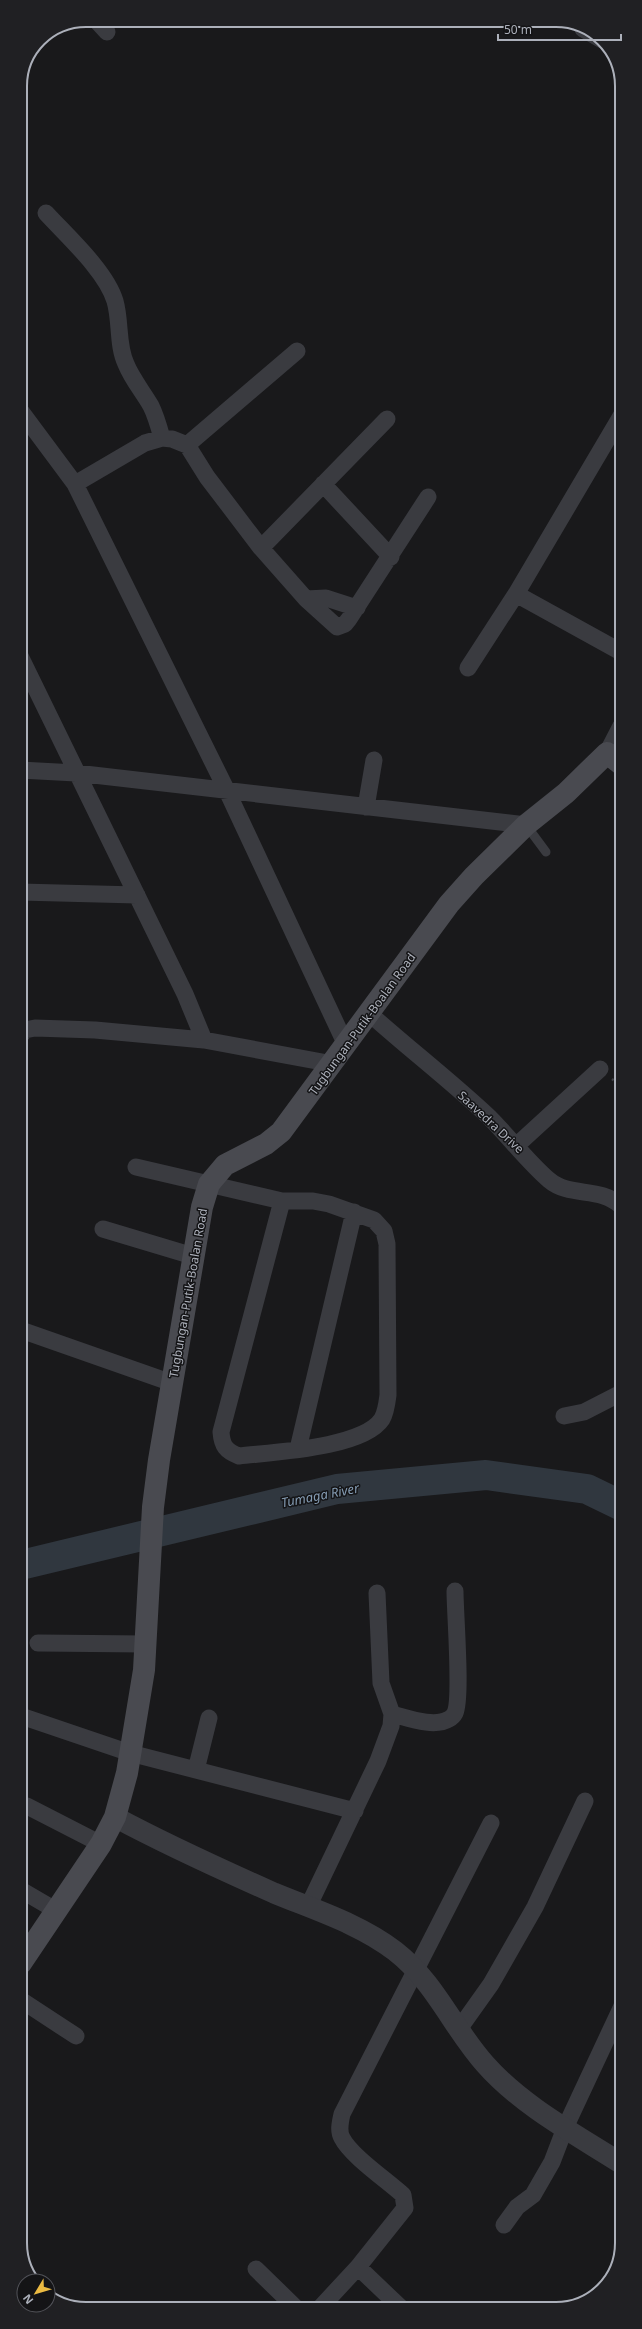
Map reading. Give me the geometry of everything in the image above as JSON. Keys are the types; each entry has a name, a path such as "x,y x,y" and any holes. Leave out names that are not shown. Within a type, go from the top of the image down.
{"main road":[{"name":"Tugbungan-Putik-Boalan Road","path":"27,1954 101,1844 115,1817 130,1753 144,1670 153,1507 198,1224 209,1184 225,1165 266,1144 281,1132 370,1014 449,904 474,876 526,825 566,793 614,758"}],"street":[{"path":"46,213 86,255 108,285 115,301 120,327 121,348 125,363 151,407 162,438"},
{"path":"187,445 297,351"},
{"path":"27,419 75,484 227,791 346,1045"},
{"path":"261,548 387,419"},
{"path":"468,668 516,594 615,426"},
{"path":"75,484 139,447 162,438 172,439 187,445 207,477 261,548 306,599 337,627 345,624 357,608 428,497"},
{"path":"323,484 391,557"},
{"path":"516,594 615,649"},
{"path":"306,599 326,598 357,608"},
{"path":"27,671 185,994 204,1040"},
{"path":"366,807 374,760"},
{"path":"27,770 76,773 526,825"},
{"path":"27,892 137,895"},
{"name":"Saavedra Drive","path":"370,1014 488,1117 517,1145 549,1180 558,1186 570,1190 603,1194 615,1200"},
{"path":"27,1030 34,1028 95,1030 204,1040 333,1064"},
{"path":"517,1145 600,1069"},
{"path":"136,1167 282,1201 313,1201 354,1212 374,1220 384,1231 387,1244 386,1410 382,1419 367,1433 349,1440 298,1449 239,1456 228,1451 222,1444 221,1432 282,1201"},
{"path":"298,1449 354,1212"},
{"path":"103,1229 193,1256"},
{"path":"27,1332 172,1384"},
{"path":"564,1416 584,1412 615,1396"},
{"path":"392,1714 429,1722 442,1722 450,1719 455,1713 457,1677 455,1591"},
{"path":"308,1907 355,1811 392,1726 392,1714 381,1683 377,1593"},
{"path":"38,1643 146,1644"},
{"path":"27,1718 130,1753 355,1811"},
{"path":"196,1770 209,1718"},
{"path":"459,2029 491,1984 535,1907 585,1801"},
{"path":"27,1806 101,1844"},
{"path":"115,1817 173,1848 369,1933 416,1969 442,2002 459,2029 496,2076 564,2128 615,2160"},
{"path":"326,2302 358,2267 393,2225 405,2208 404,2195 352,2150 342,2138 339,2128 342,2114 491,1823"},
{"path":"27,1894 57,1911"},
{"path":"27,2004 76,2036"},
{"path":"504,2225 517,2207 533,2195 552,2162 564,2128 615,2021"},
{"path":"358,2267 395,2302"},
{"path":"256,2269 290,2302"}],"lane":[{"path":"526,825 546,852"}],"waterway":[{"name":"Tumaga River","path":"27,1564 337,1489 486,1475 587,1489 615,1503"}]}
